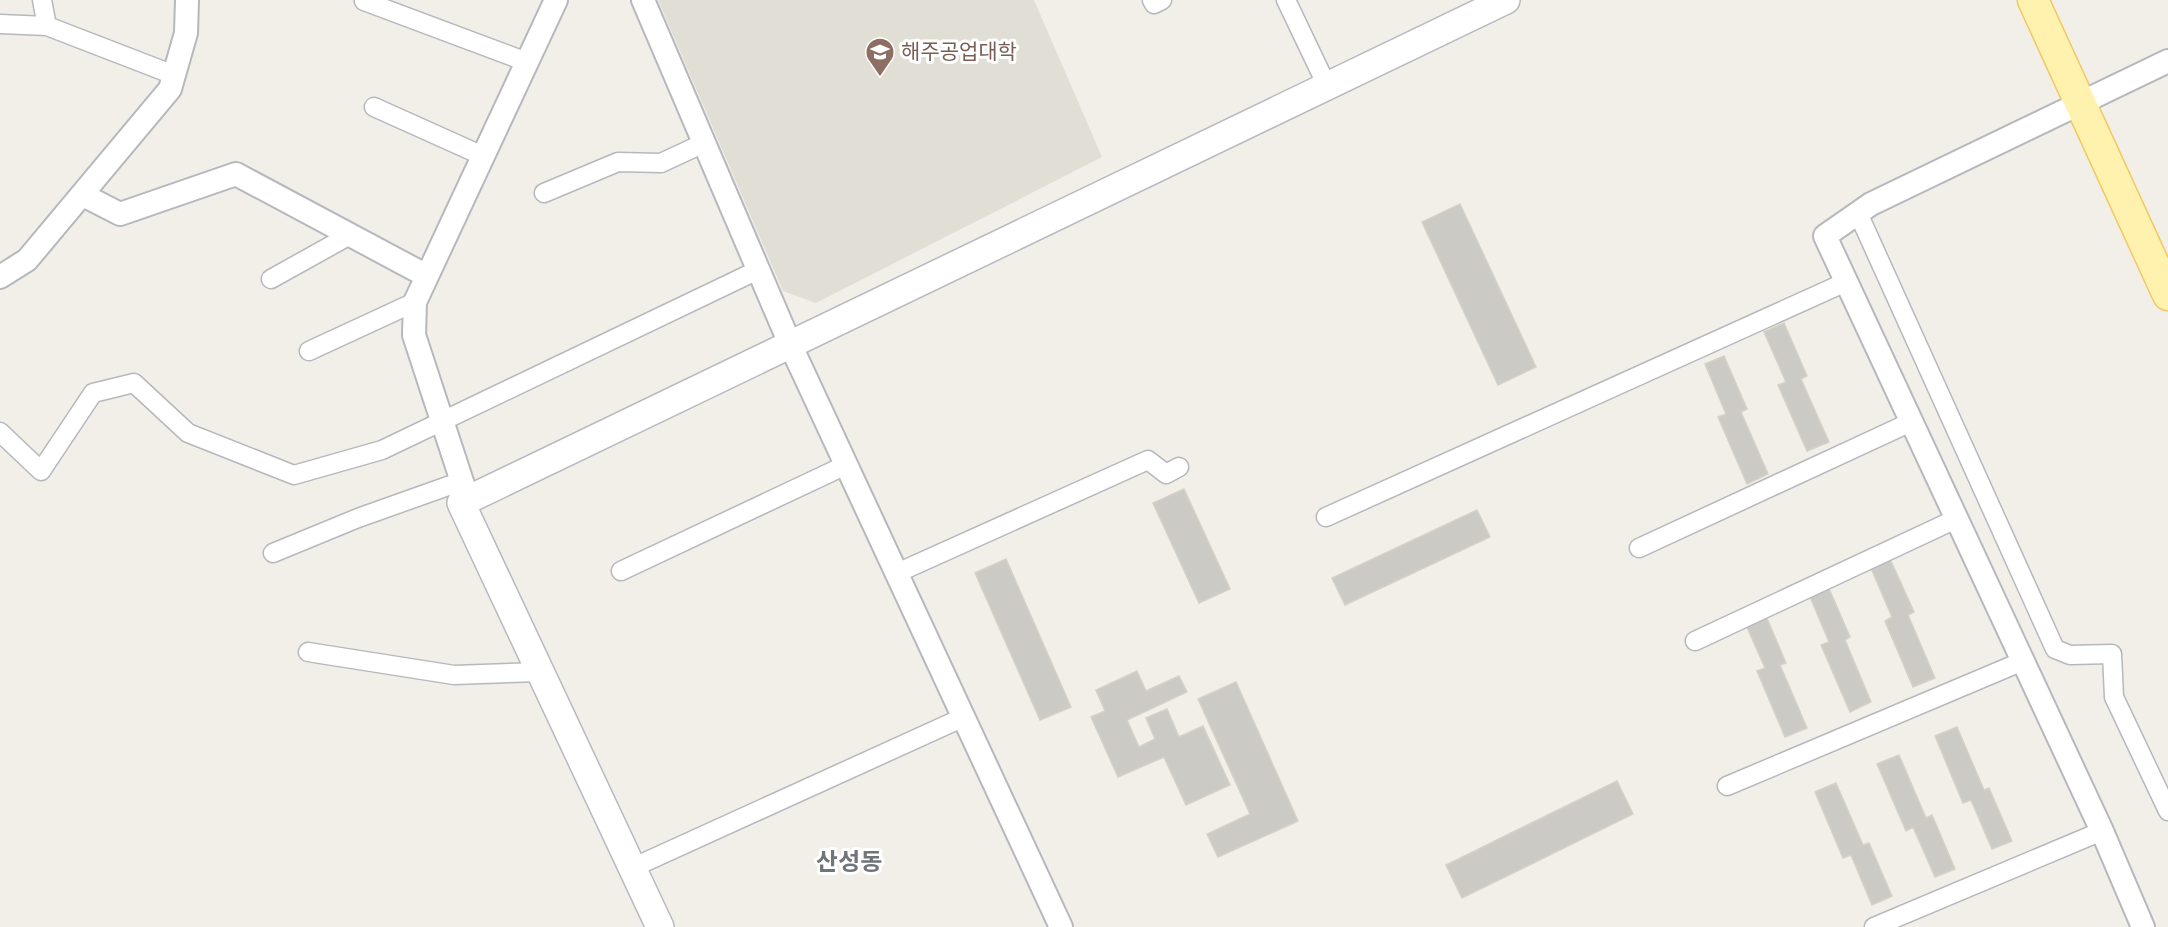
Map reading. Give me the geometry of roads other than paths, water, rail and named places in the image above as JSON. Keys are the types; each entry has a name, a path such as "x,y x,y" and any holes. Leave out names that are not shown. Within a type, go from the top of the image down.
{"main road":[{"path":"660,927 461,503 465,490 790,345 1506,0"},
{"path":"2033,0 2168,295"}],"street":[{"path":"42,0 47,26"},
{"path":"0,278 27,260 170,89 186,33 187,0"},
{"path":"273,553 358,518 465,490 414,335 415,302 556,0"},
{"path":"643,0 790,345 1061,927"},
{"path":"1152,0 1154,4 1162,0"},
{"path":"1286,0 1327,86"},
{"path":"364,1 527,62"},
{"path":"0,24 47,26 174,75"},
{"path":"2143,927 2102,831 1825,236 1871,204 2168,61"},
{"path":"374,107 483,156"},
{"path":"544,193 618,162 661,163 704,143"},
{"path":"83,195 120,214 237,174 427,276"},
{"path":"1858,213 2055,649 2070,655 2112,654 2114,697 2168,811"},
{"path":"271,279 350,235"},
{"path":"0,432 42,471 93,393 134,383 188,433 294,475 382,450 758,270"},
{"path":"1326,517 1846,282"},
{"path":"309,351 415,302"},
{"path":"1639,548 1911,422"},
{"path":"897,573 1148,460 1166,474 1179,467"},
{"path":"621,571 846,465"},
{"path":"1695,641 1956,519"},
{"path":"308,652 454,675 540,672"},
{"path":"1727,786 2023,661"},
{"path":"632,868 964,717"},
{"path":"1874,927 2102,831"}],"place":[{"name":"해주공업대학","path":"880,78"}],"district":[{"name":"산성동","path":"849,862"}]}
